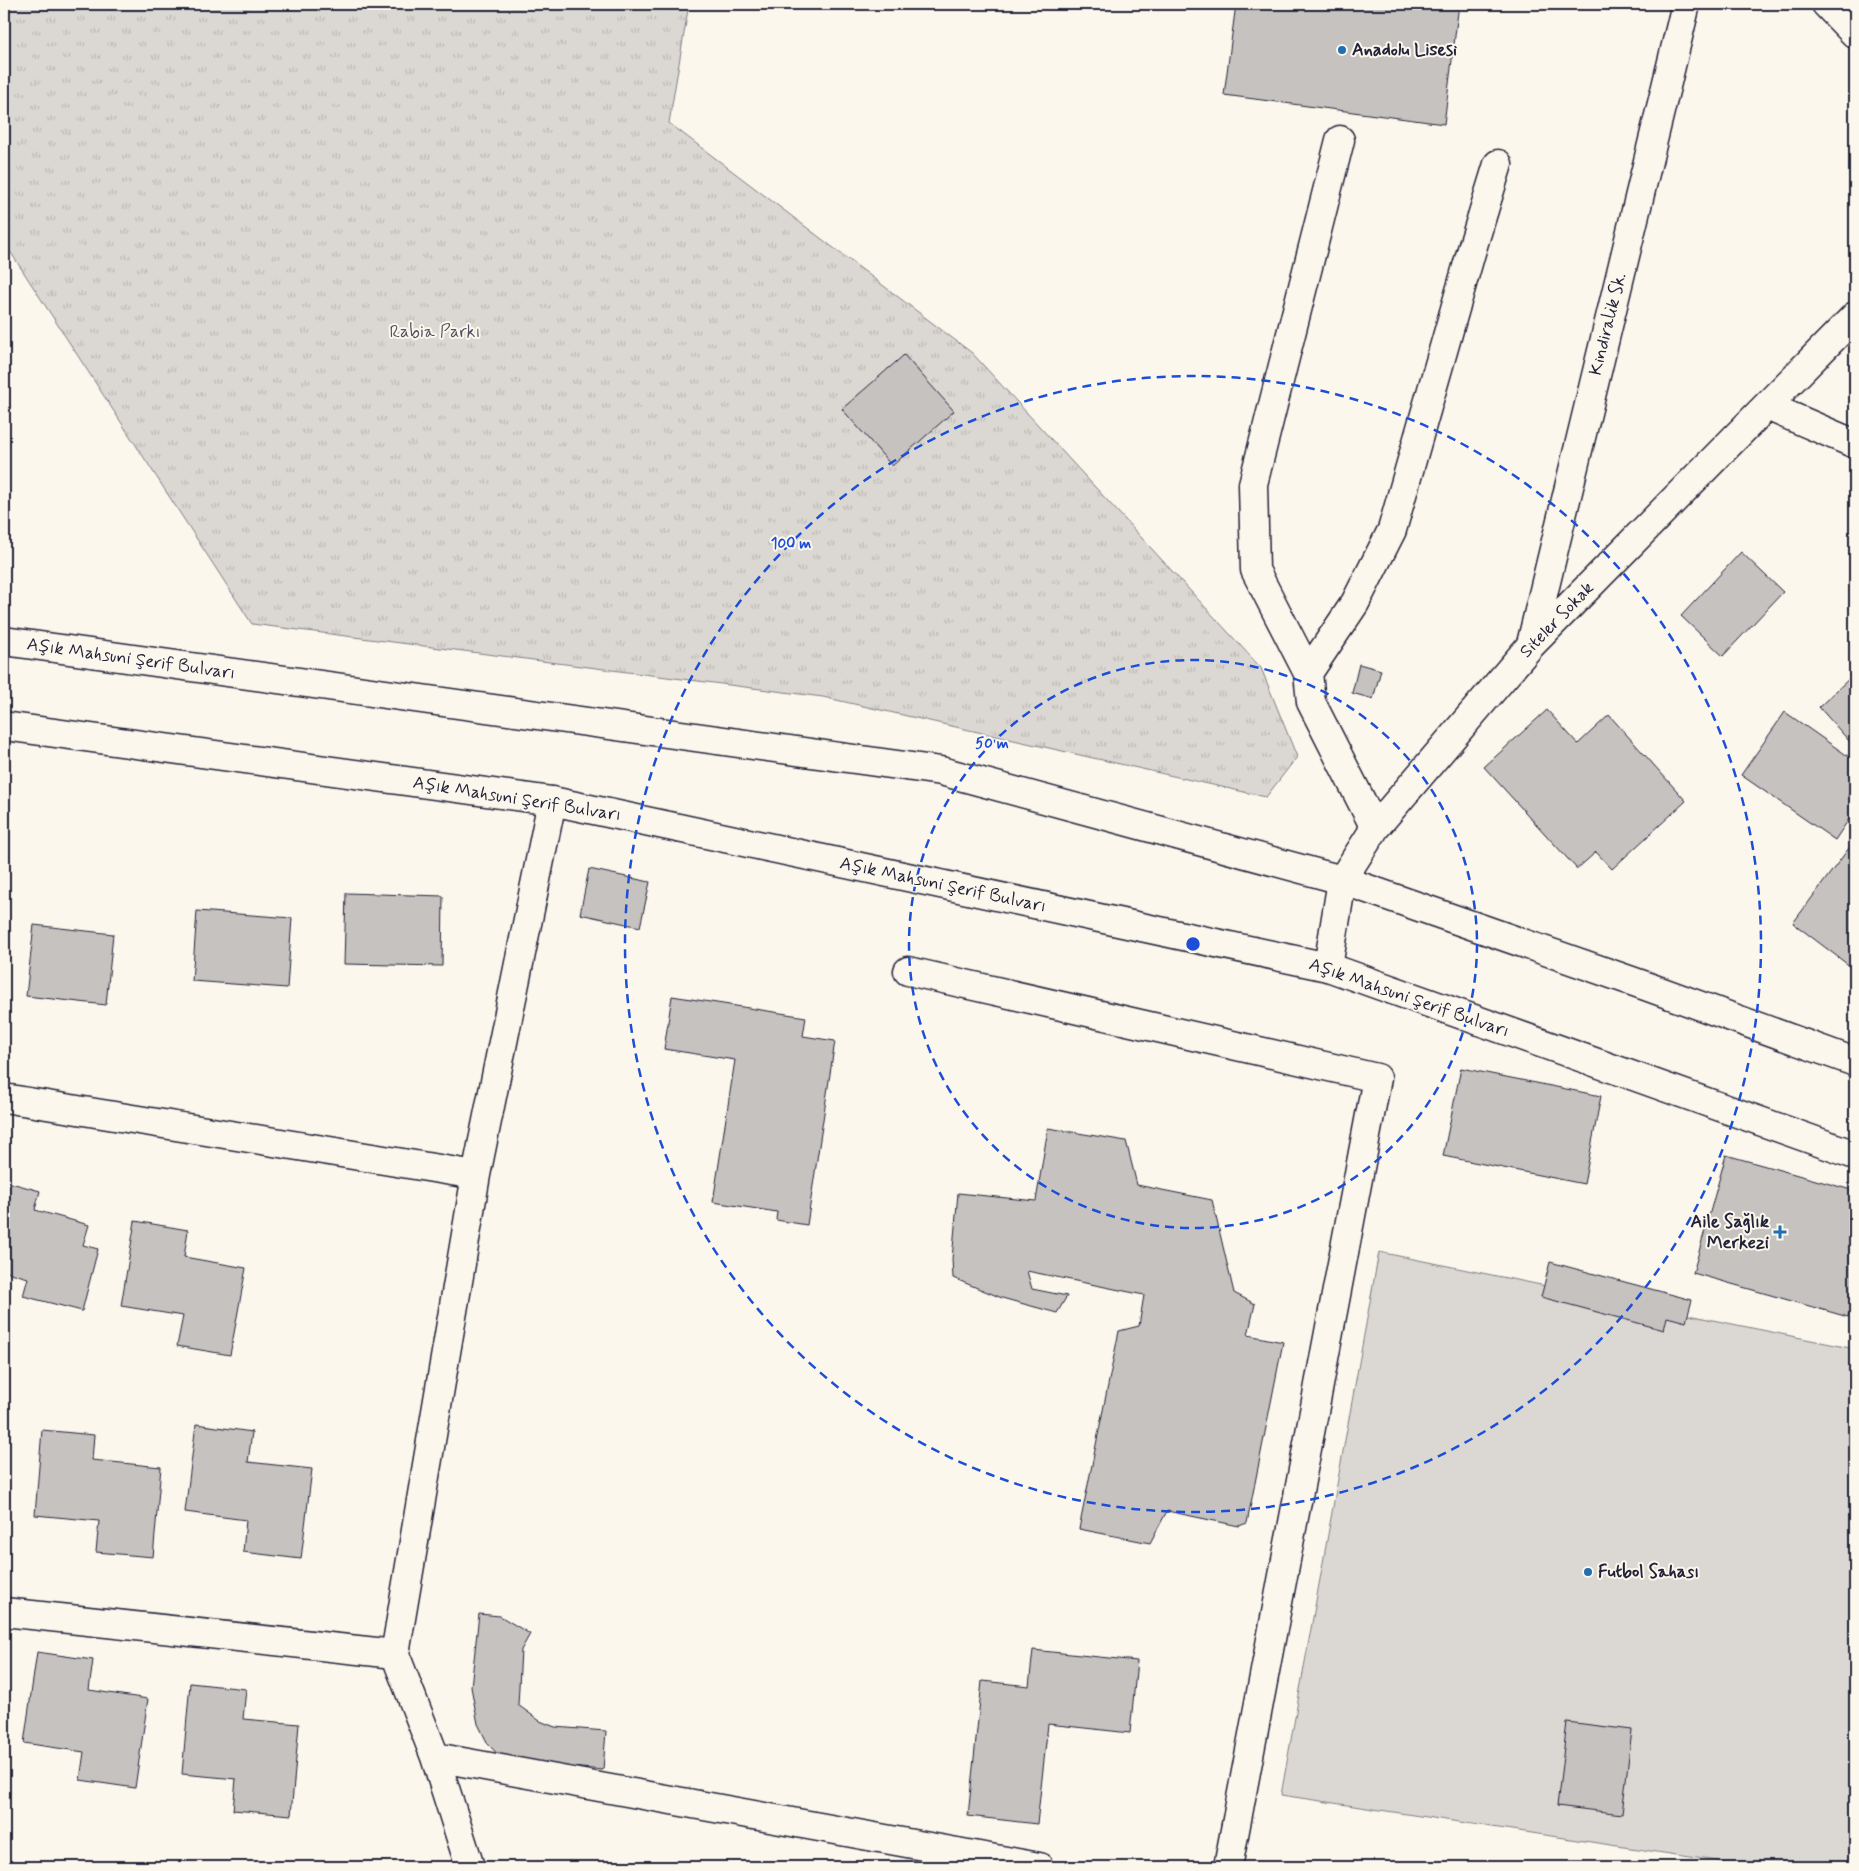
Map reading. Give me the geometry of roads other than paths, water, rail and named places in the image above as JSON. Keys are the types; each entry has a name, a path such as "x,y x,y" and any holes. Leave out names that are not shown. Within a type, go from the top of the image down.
{"street":[{"name":"Kindiralik Sk.","path":"1531,645 1686,4"},
{"path":"1826,4 1855,34"},
{"path":"1340,140 1253,484 1255,570 1308,673 1311,702 1375,828"},
{"path":"1308,673 1355,603 1392,530 1498,164"},
{"name":"Siteler Sokak","path":"1328,967 1342,880 1375,828 1531,645 1855,316"},
{"path":"1767,406 1855,444"},
{"name":"Aşık Mahsuni Şerif Bulvarı","path":"4,641 941,771 1342,880 1643,985 1855,1062"},
{"name":"Aşık Mahsuni Şerif Bulvarı","path":"4,726 552,801 1328,967 1855,1155"},
{"path":"470,1867 435,1757 395,1654 476,1175 552,801"},
{"path":"908,971 1377,1078 1228,1867"},
{"path":"4,1098 476,1175"},
{"path":"4,1612 395,1654"},
{"path":"435,1757 1039,1867"}],"place":[{"name":"Anadolu Lisesi","path":"1342,50"},
{"name":"Aile Sağlık Merkezi","path":"1780,1232"},
{"name":"Futbol Sahası","path":"1588,1572"}],"park label":[{"name":"Rabia Parkı","path":"435,332"}]}
